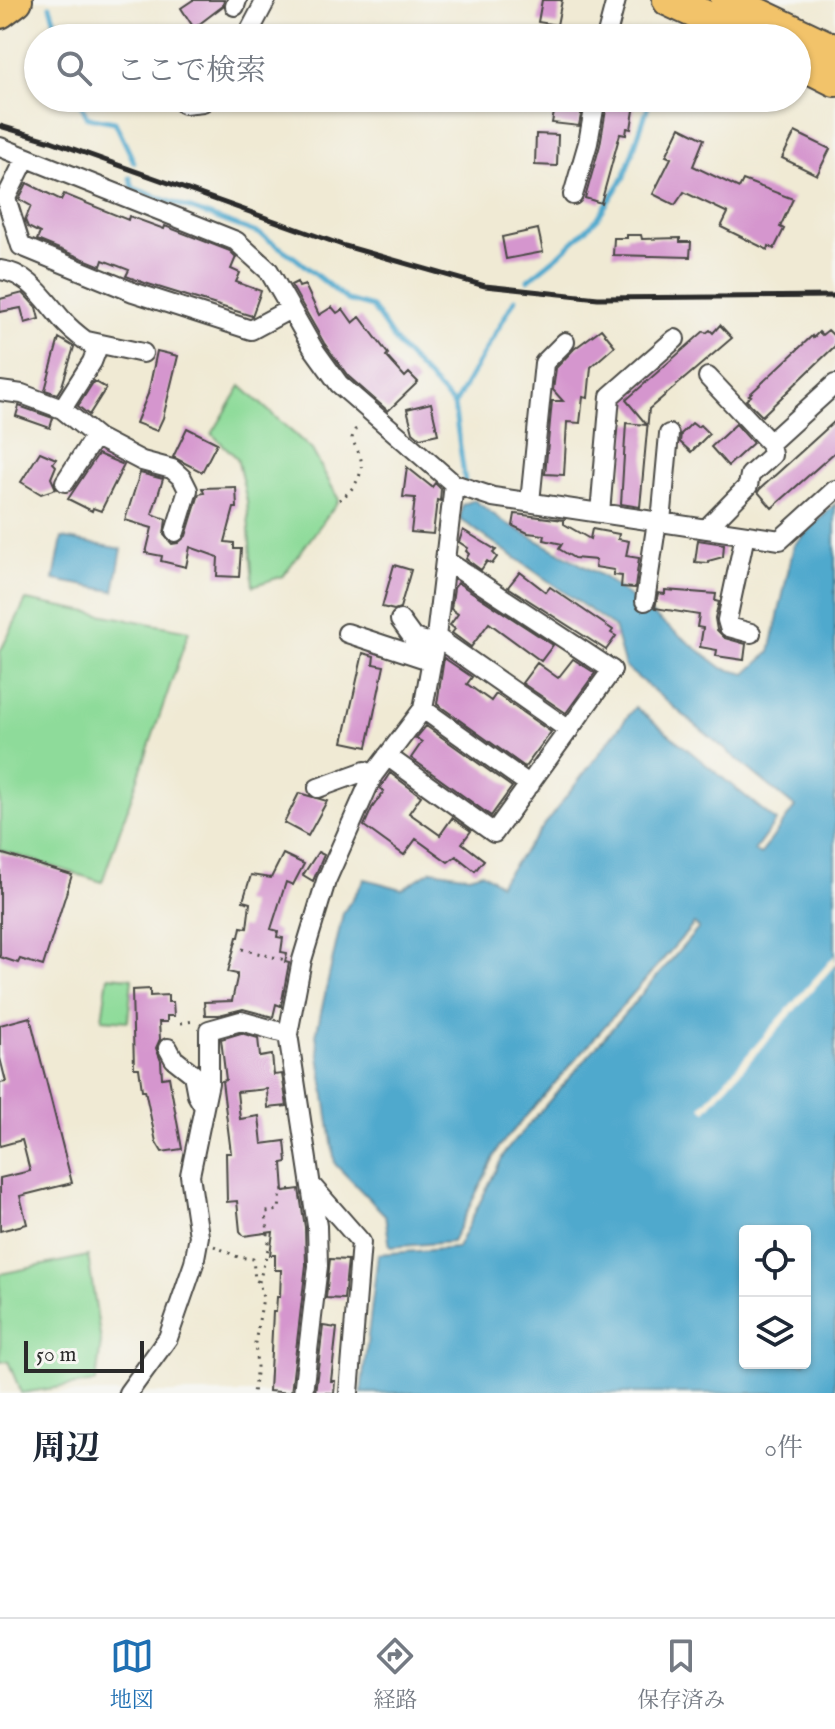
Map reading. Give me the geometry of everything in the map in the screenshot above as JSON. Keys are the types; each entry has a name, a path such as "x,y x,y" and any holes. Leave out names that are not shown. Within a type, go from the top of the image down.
{"highway":[{"path":"0,12 16,0"},
{"path":"669,0 721,24"},
{"path":"727,0 778,24"},
{"path":"811,40 835,51"},
{"path":"811,68 835,80"}],"street":[{"path":"253,24 266,0"},
{"path":"610,24 616,0"},
{"path":"573,195 594,112"},
{"path":"0,147 236,241 269,271 313,348 339,384 454,484 493,497 780,540 835,490"},
{"path":"26,158 6,198 21,246 133,292 251,330 290,309"},
{"path":"0,270 14,272 35,286 68,326 97,349 62,409"},
{"path":"600,513 610,396 675,339"},
{"path":"85,340 143,353"},
{"path":"530,502 544,363 565,342"},
{"path":"706,529 748,486 750,475 772,455 770,443 708,377"},
{"path":"770,443 835,384"},
{"path":"0,391 22,394 62,409 95,436 142,461 172,469 182,478 188,490 175,532"},
{"path":"645,601 659,522 669,434"},
{"path":"65,482 95,436"},
{"path":"303,1393 318,1266 312,1186 288,1034 301,965 326,881 373,775 423,709 434,647 454,484"},
{"path":"745,535 727,620 729,627 751,633"},
{"path":"387,756 494,833 612,670 445,560"},
{"path":"400,620 413,638 434,647 569,730"},
{"path":"347,633 434,647"},
{"path":"423,709 530,785"},
{"path":"318,788 365,771 373,775"},
{"path":"128,1393 168,1338 194,1263 198,1232 190,1175 209,1083 209,1030 241,1021 288,1034"},
{"path":"168,1048 174,1059 193,1074 197,1095 204,1107"},
{"path":"312,1186 361,1242 349,1393"}],"path":[{"path":"339,500 349,493 361,473 361,459 352,438 355,430 360,427 372,433"},
{"path":"242,949 301,965"},
{"path":"253,1393 257,1367 255,1343 263,1298 259,1282 269,1245 266,1212 279,1210 281,1191 312,1186"},
{"path":"198,1232 222,1250 253,1259 255,1280 259,1282"}],"green space":[{"path":"241,386 312,450 339,500 283,576 253,586 247,501 237,458 212,434"},
{"path":"26,600 189,631 102,882 0,850 0,652"},
{"path":"108,976 132,978 128,1021 102,1019"},
{"path":"88,1256 101,1342 96,1382 21,1393 8,1361 0,1362 0,1274"}],"water":[{"path":"474,500 504,522 602,576 722,668 746,674 770,652 794,545 835,504 835,1393 361,1393 378,1254 457,1248 505,1152 699,928 694,924 499,1147 452,1242 390,1247 385,1215 335,1164 316,1035 343,913 365,879 402,889 432,870 469,876 482,872 499,884 635,707 776,821 754,851 760,855 795,807 625,667 614,627 460,519 462,505"},
{"path":"62,538 122,549 114,591 54,580"}],"pier":[{"path":"835,955 835,965 706,1111 701,1107"}],"building":[{"path":"193,0 224,0 223,6 199,24 191,24 181,8"},
{"path":"542,0 562,0 557,24 538,22"},
{"path":"554,112 582,112 579,126 552,123"},
{"path":"606,112 634,112 631,129 627,128 626,135 620,134 601,203 585,198"},
{"path":"680,127 704,139 693,166 739,188 743,180 793,199 774,249 769,246 768,250 721,227 728,213 684,192 675,205 653,194 671,158 666,156"},
{"path":"795,132 830,149 817,175 782,158"},
{"path":"536,134 558,135 557,166 535,165"},
{"path":"27,183 61,200 64,194 128,220 129,216 164,229 165,226 230,251 236,257 231,269 240,273 236,282 261,291 252,316 145,283 126,276 129,270 103,260 101,266 37,240 40,233 28,227 25,220 31,206 19,199"},
{"path":"538,229 543,252 506,259 502,237"},
{"path":"627,235 641,235 642,239 680,238 680,242 691,242 690,257 613,255 614,238 627,238"},
{"path":"297,282 299,287 305,285 319,315 332,307 337,313 343,309 353,323 360,317 388,354 386,356 405,377 409,373 418,382 388,411 348,376 324,343 291,285"},
{"path":"23,293 36,307 39,319 25,323 21,308 0,312 0,299"},
{"path":"720,325 732,338 649,409 640,507 621,504 626,423 647,425 626,400 704,331 713,333"},
{"path":"601,329 615,346 591,367 588,398 583,397 580,423 567,422 564,475 545,474 552,401 563,401 553,390 556,368 574,349"},
{"path":"828,330 835,337 835,346 762,416 746,400 749,395 812,336 819,332 822,335"},
{"path":"59,338 74,347 57,394 45,390"},
{"path":"157,351 178,356 157,431 136,423 148,394"},
{"path":"94,381 106,388 89,415 78,406"},
{"path":"431,403 438,434 420,438 413,432 407,409"},
{"path":"19,406 53,418 50,428 16,416"},
{"path":"835,421 835,452 772,508 758,492 760,489"},
{"path":"692,423 697,427 700,425 709,434 691,452 680,442 681,434"},
{"path":"736,424 753,443 728,466 711,447"},
{"path":"187,428 217,443 202,472 173,457"},
{"path":"40,452 56,459 51,478 56,489 41,494 21,482"},
{"path":"98,454 124,465 101,511 93,508 92,511 68,499"},
{"path":"407,467 432,487 435,483 441,489 433,534 411,532 415,498 403,497"},
{"path":"140,473 163,479 152,514 166,519 164,535 172,544 186,536 199,494 204,493 202,488 236,487 237,508 234,508 225,542 234,543 234,549 241,549 239,577 217,576 218,557 190,547 186,567 161,561 162,556 146,553 152,528 125,520"},
{"path":"515,514 564,520 564,524 590,539 592,529 619,534 618,539 629,541 626,556 639,558 635,588 621,587 622,576 613,575 614,570 595,567 596,560 574,558 559,549 562,544 544,540 545,535 528,533 513,526"},
{"path":"463,530 496,550 493,553 497,557 492,564 487,561 481,570 466,559 468,548 459,542"},
{"path":"698,540 724,544 723,557 708,563 695,562"},
{"path":"394,565 411,570 400,608 394,610 382,607"},
{"path":"520,572 546,592 550,587 613,630 611,633 616,636 606,650 508,587"},
{"path":"458,583 553,645 541,661 489,623 471,647 452,633 455,629 450,625 458,614 451,609 454,588"},
{"path":"665,590 716,594 715,601 719,602 715,618 717,630 725,638 746,644 744,660 716,656 717,650 700,647 703,628 697,627 699,615 655,608 658,593 665,594"},
{"path":"363,653 374,656 373,664 384,666 367,747 343,742"},
{"path":"444,658 472,677 467,684 491,701 496,694 551,732 525,767 437,704"},
{"path":"573,659 595,673 566,713 522,683 537,663 558,678"},
{"path":"426,726 512,787 491,816 411,758 422,742 416,738"},
{"path":"390,773 421,796 409,813 440,835 452,818 471,831 462,843 484,860 475,871 456,856 448,862 416,839 404,855 364,826 384,791 380,788"},
{"path":"299,793 327,801 308,836 284,823"},
{"path":"318,852 324,855 313,881 303,875"},
{"path":"0,853 72,875 43,966 0,957"},
{"path":"283,854 304,864 293,885 286,882 271,929 278,931 277,937 283,938 281,952 287,953 285,962 289,963 281,1006 276,1004 273,1017 243,1009 205,1015 204,1002 232,1001 237,974 228,972 241,927 247,928 250,903 243,901 251,875 271,878"},
{"path":"150,989 150,996 168,995 168,1002 173,1002 174,1016 167,1016 167,1022 159,1022 160,1039 156,1048 162,1078 169,1077 182,1149 162,1152 156,1142 139,1068 134,1068 132,990"},
{"path":"30,1017 72,1183 20,1196 27,1224 0,1231 0,1178 30,1171 22,1140 0,1146 0,1083 6,1082 0,1058 0,1025"},
{"path":"241,1033 258,1038 260,1057 272,1055 274,1075 282,1074 287,1106 268,1108 267,1089 237,1092 240,1119 259,1116 262,1144 285,1141 287,1162 282,1163 284,1191 299,1189 305,1227 306,1265 291,1393 269,1391 273,1312 276,1312 277,1297 280,1297 281,1270 275,1270 275,1255 270,1255 273,1232 244,1236 240,1231 237,1201 227,1202 226,1153 231,1153 222,1081 226,1080 221,1039"},
{"path":"330,1259 348,1260 344,1299 326,1298"},
{"path":"323,1326 337,1328 331,1381 335,1381 334,1393 315,1393"}],"waterway":[{"path":"50,6 56,24"},
{"path":"85,112 87,117 115,122 134,162"},
{"path":"528,280 597,219 624,177 646,112"},
{"path":"130,178 133,188 260,234 347,300 372,307 399,347 454,405 465,482"},
{"path":"454,405 515,299"}],"railway":[{"path":"0,126 51,141 345,246 485,286 598,298 835,296"}]}
